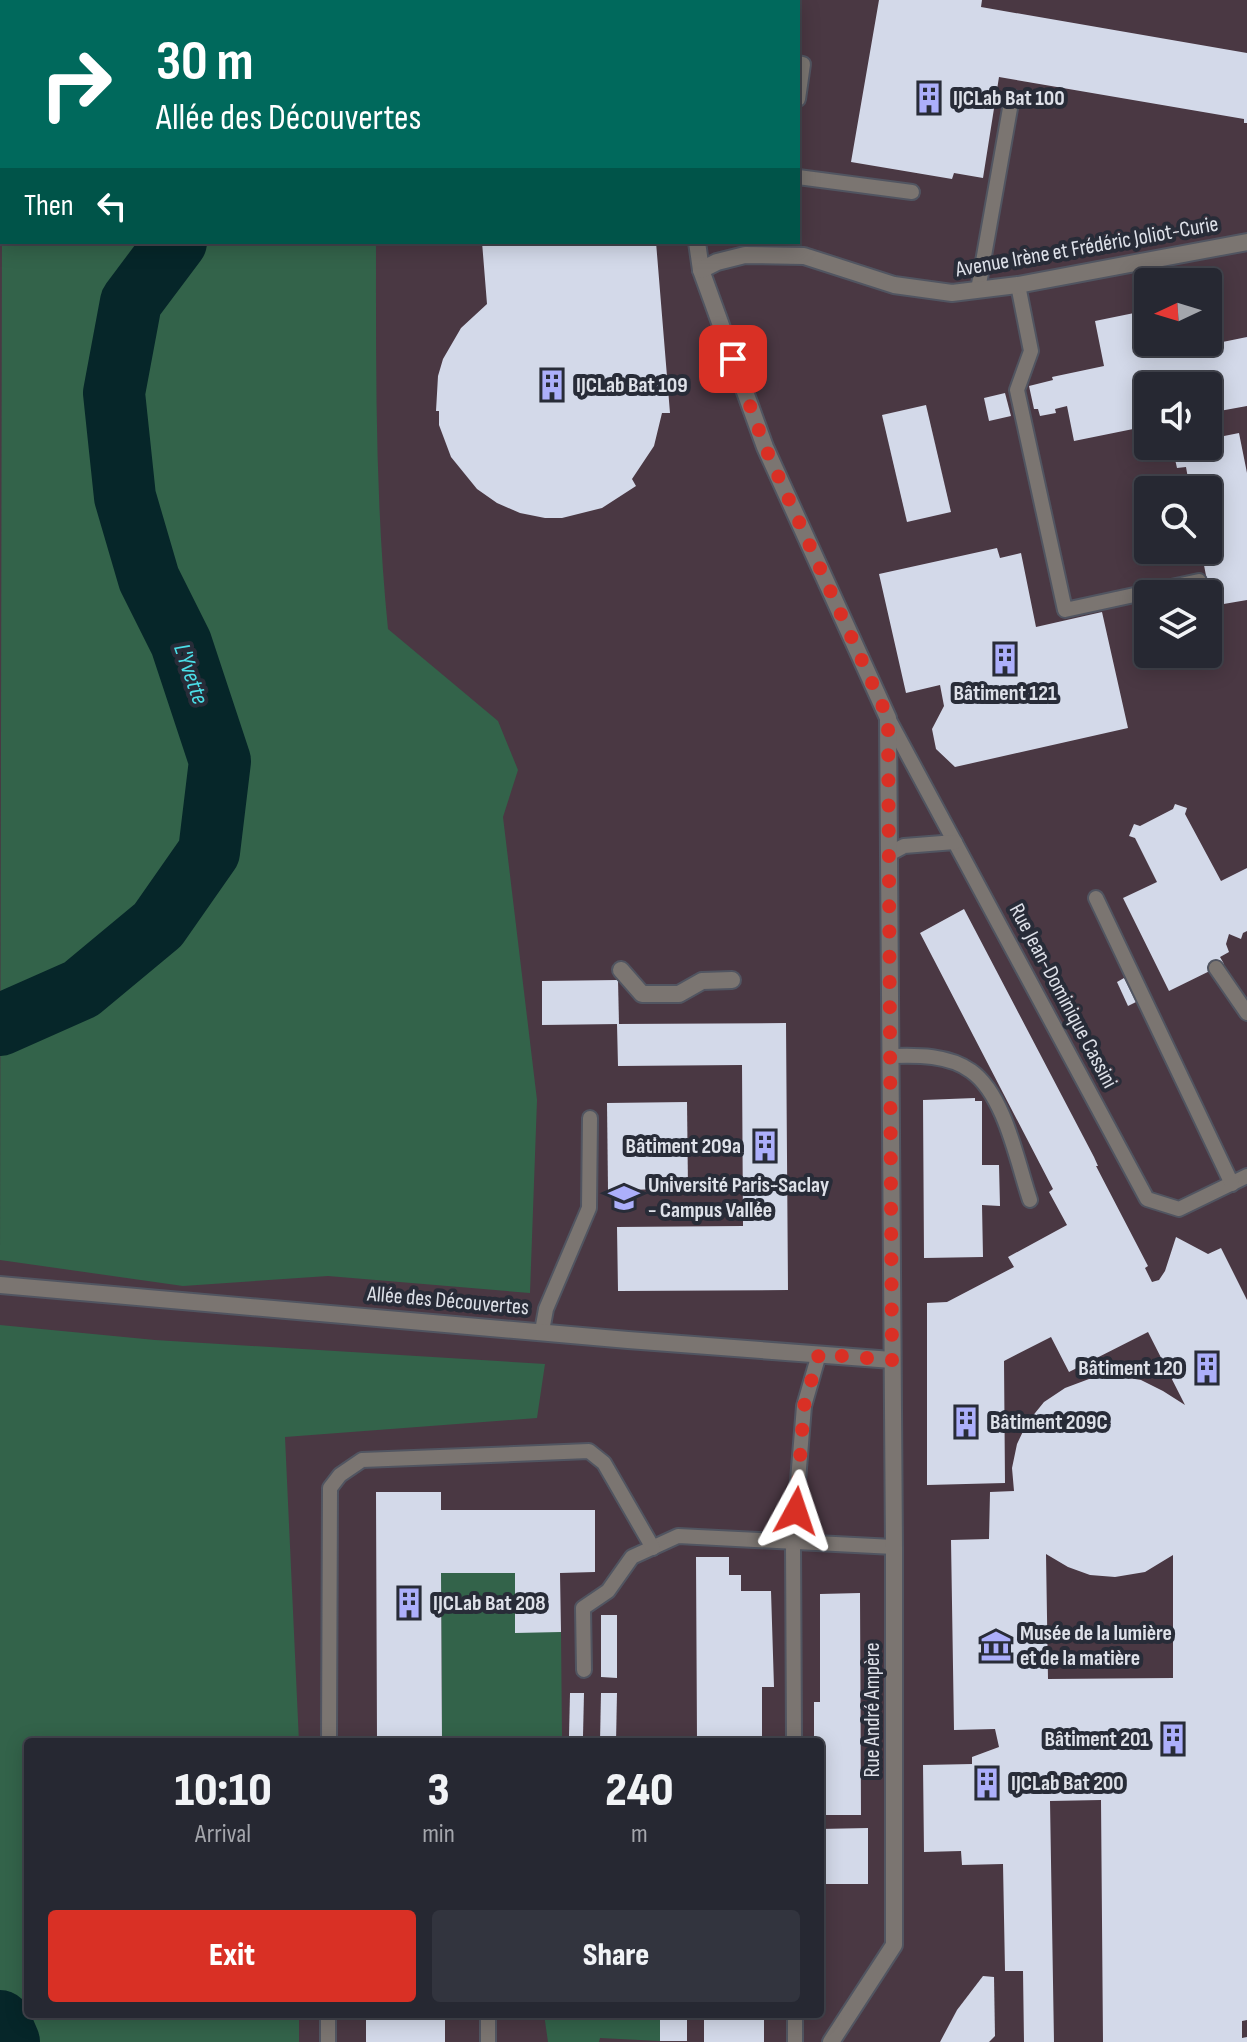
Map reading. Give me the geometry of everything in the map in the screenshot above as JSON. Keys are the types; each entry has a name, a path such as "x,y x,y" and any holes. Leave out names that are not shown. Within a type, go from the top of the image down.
{"street":[{"name":"Avenue Irène et Frédéric Joliot-Curie","path":"701,270 717,262 745,255 804,256 894,285 952,293 1018,285 1247,242"},
{"path":"697,244 701,270 765,447 888,718"},
{"name":"Rue André Ampère","path":"831,2042 894,1945 888,718"},
{"path":"621,970 642,994 679,994 702,981 732,980"},
{"name":"Allée des Découvertes","path":"0,1285 892,1360"}],"lane":[{"path":"800,63 803,64 800,85"},
{"path":"978,290 1012,97"},
{"path":"800,177 912,192"},
{"path":"1018,285 1031,351 1017,390 1065,610 1134,595"},
{"name":"Rue Jean-Dominique Cassini","path":"888,718 1147,1199 1179,1209 1247,1176"},
{"path":"889,854 904,846 955,842"},
{"path":"1096,898 1232,1184"},
{"path":"1216,968 1247,1013"},
{"path":"892,1056 923,1055 970,1070 991,1092 997,1104 1030,1200"},
{"path":"542,1331 546,1309 589,1208 590,1118"},
{"path":"794,1738 793,1543 804,1406 819,1354"},
{"path":"329,1738 330,1488 340,1475 362,1460 589,1451 604,1463 653,1548"},
{"path":"584,1670 583,1608 608,1591 632,1557 678,1536 894,1547"},
{"path":"328,2018 328,2042"},
{"path":"488,2018 488,2042"},
{"path":"795,2018 795,2042"}],"shaded area":[{"name":"Université Paris-Saclay - Campus Vallée","path":"800,0 1247,0 1247,2042 0,2042 0,244 800,244"}],"green space":[{"path":"2,244 376,244 378,484 388,629 498,721 518,770 503,817 537,1100 530,1293 328,1276 183,1286 0,1260"},
{"path":"0,1325 155,1340 545,1364 537,1418 285,1437 299,1738 24,1738 24,2018 299,2018 299,2042 0,2042"},
{"path":"441,1573 515,1573 515,1632 561,1632 562,1737 589,1738 442,1738"},
{"path":"545,2018 686,2018 660,2041 600,2038 599,2042 548,2042"}],"building":[{"name":"IJCLab Bat 100","path":"879,0 982,0 981,7 1247,53 1247,123 1244,119 999,77 983,178 954,173 952,179 851,162"},
{"name":"IJCLab Bat 109","path":"482,244 656,244 670,413 662,413 654,446 632,479 636,486 602,508 562,518 520,513 497,503 477,489 451,457 439,425 439,411 436,411 438,376 443,359 461,328 487,304"},
{"path":"1134,313 1134,356 1222,356 1222,342 1247,337 1247,406 1222,411 1222,372 1134,372 1134,429 1074,441 1067,406 1055,409 1056,413 1040,416 1038,409 1034,409 1029,386 1053,380 1052,377 1104,366 1095,321"},
{"path":"1005,393 1011,416 989,421 984,398"},
{"path":"926,405 951,512 907,522 882,415"},
{"path":"1239,433 1247,473 1247,600 1222,604 1222,580 1207,580 1204,564 1222,564 1222,476 1188,476 1186,467 1177,468 1175,460 1222,460 1222,436"},
{"name":"Bâtiment 121","path":"997,548 1000,558 1021,553 1036,627 1102,612 1128,728 955,767 936,749 932,729 944,706 940,685 906,693 879,574"},
{"path":"1175,804 1187,808 1185,814 1221,881 1247,868 1247,931 1241,939 1229,934 1226,944 1229,952 1220,957 1224,964 1169,991 1123,898 1157,882 1135,838 1129,836 1134,824 1140,826 1173,809"},
{"path":"964,909 1094,1157 1148,1266 1145,1268 1152,1282 1159,1280 1165,1271 1176,1237 1208,1254 1221,1248 1247,1300 1247,2020 1242,2021 1242,2038 1247,2037 1247,2042 1103,2042 1101,1800 1050,1801 1054,2042 1024,2042 1023,1971 1005,1971 1003,1864 962,1865 961,1851 924,1852 923,1765 972,1764 972,1757 999,1747 995,1729 954,1730 951,1540 989,1539 990,1492 1014,1491 1012,1468 1017,1444 1027,1423 1044,1402 1065,1388 1089,1379 1117,1376 1141,1380 1185,1405 1148,1332 1069,1372 1051,1337 1004,1361 1005,1483 927,1485 927,1303 947,1302 1014,1267 1008,1257 1067,1225 1049,1192 1053,1189 920,933","holes":["1046,1554 1090,1575 1115,1577 1145,1572 1173,1555 1173,1678 1048,1679"]},
{"path":"1124,978 1136,1002 1128,1006 1117,982"},
{"path":"618,980 619,1024 542,1025 542,981"},
{"name":"Bâtiment 209a","path":"786,1023 788,1290 618,1291 617,1227 743,1226 742,1065 618,1066 617,1024"},
{"path":"975,1098 975,1101 982,1101 982,1165 999,1165 1000,1206 982,1205 983,1257 924,1258 923,1100"},
{"path":"687,1102 688,1189 608,1190 607,1103"},
{"name":"IJCLab Bat 208","path":"376,1492 441,1492 441,1510 595,1510 595,1572 560,1573 561,1632 515,1633 515,1573 441,1573 442,1738 377,1738"},
{"path":"696,1557 729,1557 729,1575 741,1575 741,1591 771,1591 774,1687 762,1687 762,1738 697,1738"},
{"path":"860,1593 861,1815 824,1815 824,1738 814,1738 814,1702 820,1702 820,1594"},
{"path":"601,1615 617,1615 617,1678 601,1677"},
{"path":"570,1693 584,1693 583,1736 569,1736"},
{"path":"601,1693 617,1693 616,1738 600,1738"},
{"path":"868,1828 868,1884 824,1884 824,1829"},
{"path":"983,1976 994,1977 995,2036 989,2042 940,2042 957,2010"},
{"path":"366,2018 445,2018 445,2042 366,2042"},
{"path":"660,2018 687,2018 687,2041 660,2041"},
{"path":"704,2018 764,2018 764,2042 704,2042"}],"waterway":[{"name":"L'Yvette","path":"0,1025 81,989 158,925 209,852 220,761 181,643 149,579 125,497 114,393 131,302 174,244"},
{"name":"L'Yvette","path":"0,2021 9,2042"}],"place":[{"name":"IJCLab Bat 100","path":"929,98"},
{"name":"IJCLab Bat 109","path":"552,385"},
{"name":"Bâtiment 121","path":"1005,659"},
{"name":"Bâtiment 209a","path":"765,1146"},
{"name":"Université Paris-Saclay - Campus Vallée","path":"624,1198"},
{"name":"Bâtiment 120","path":"1207,1368"},
{"name":"Bâtiment 209C","path":"966,1422"},
{"name":"IJCLab Bat 208","path":"409,1603"},
{"name":"Musée de la lumière et de la matière","path":"996,1646"},
{"name":"Bâtiment 201","path":"1173,1739"},
{"name":"IJCLab Bat 200","path":"987,1783"}],"route":[{"path":"733,359 765,447 888,718 892,1360 819,1354 804,1406 796,1511"}]}
